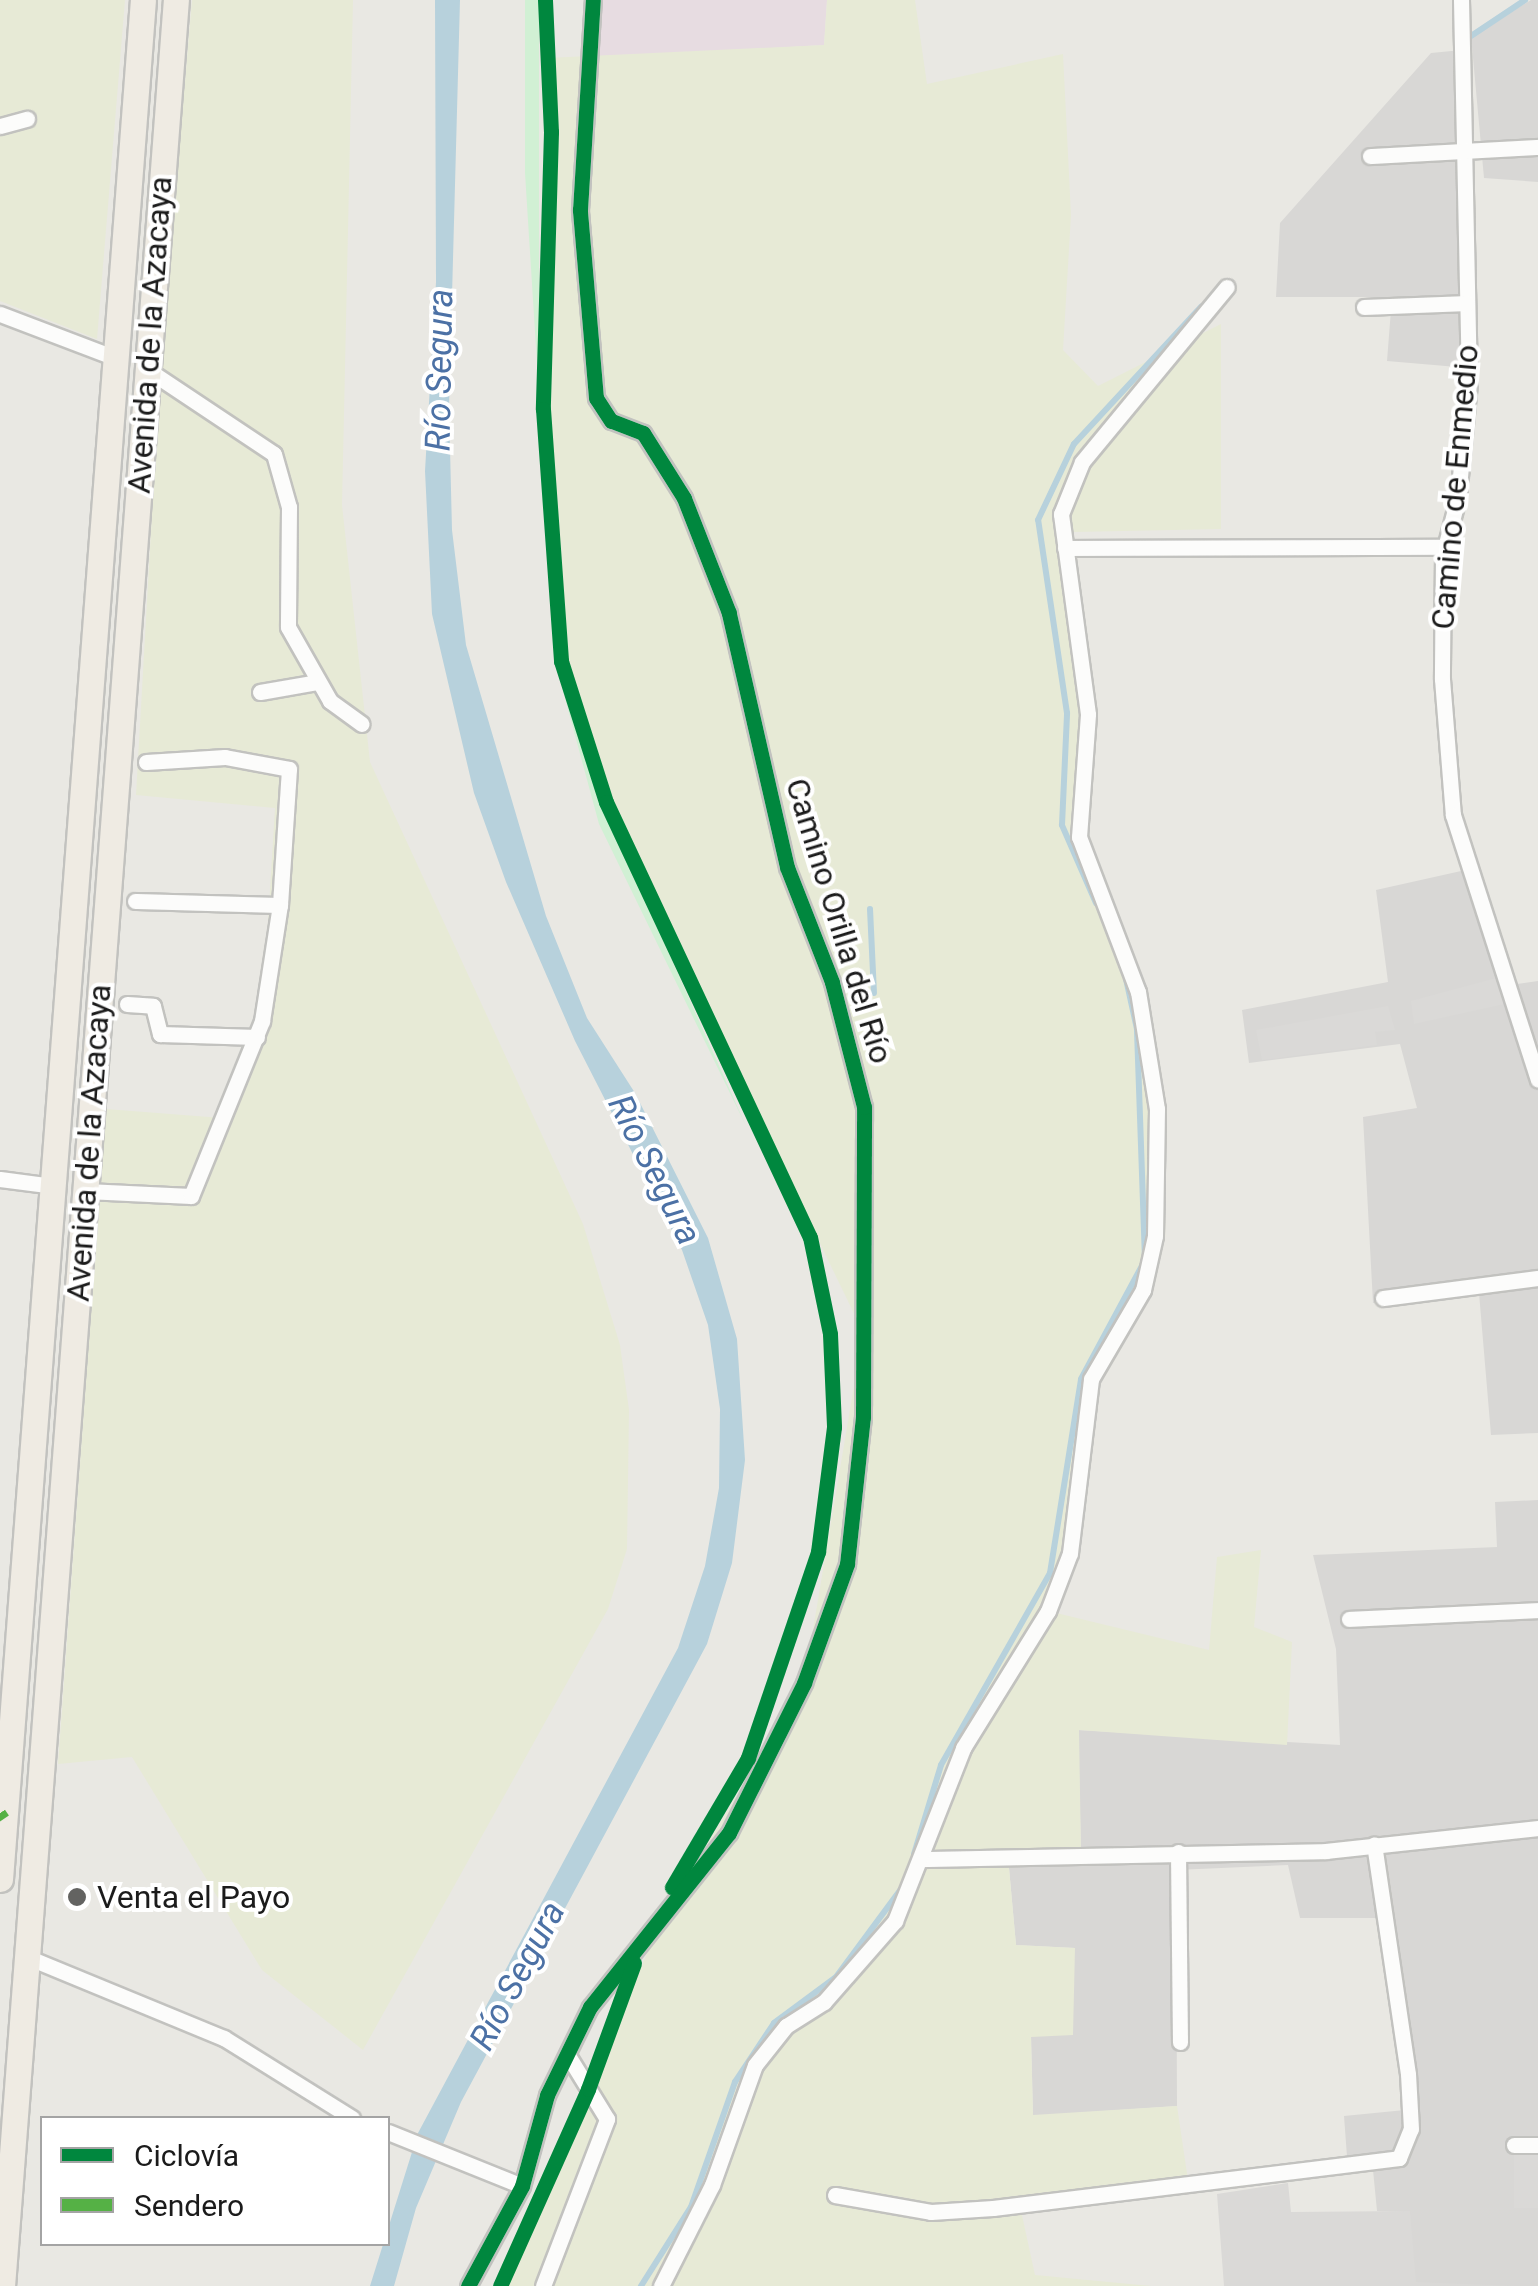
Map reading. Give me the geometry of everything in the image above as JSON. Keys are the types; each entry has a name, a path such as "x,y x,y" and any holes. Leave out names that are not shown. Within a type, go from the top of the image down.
{"main road":[{"name":"Avenida de la Azacaya","path":"0,1879 143,0"},
{"name":"Avenida de la Azacaya","path":"2,2286 176,0"}],"street":[{"name":"Camino Orilla del Río","path":"468,2286 522,2186 547,2095 590,2007 729,1833 804,1683 847,1564 863,1417 864,1106 837,1000 787,866 729,613 684,498 643,433 611,421 596,398 580,210 593,0"},
{"name":"Camino de Enmedio","path":"1461,0 1470,382 1458,498 1445,546 1442,679 1453,815 1538,1080"},
{"path":"0,126 27,119"},
{"path":"1370,156 1464,146 1538,147"},
{"path":"662,2286 712,2186 755,2065 786,2026 824,2002 896,1921 923,1859 962,1748 1048,1611 1070,1552 1090,1379 1143,1290 1156,1236 1157,1110 1138,992 1080,837 1088,714 1061,514 1082,462 1226,287"},
{"path":"1364,307 1467,303"},
{"path":"0,314 116,358"},
{"path":"148,370 274,454 289,507 288,627 330,701 362,724"},
{"path":"1065,548 1445,546"},
{"path":"260,692 318,682"},
{"path":"86,1192 192,1196 257,1037 280,905 289,769 225,757 146,762"},
{"path":"135,901 280,905"},
{"path":"127,1004 154,1006 160,1034 257,1037"},
{"path":"0,1179 53,1186"},
{"path":"1382,1298 1538,1278"},
{"path":"1349,1619 1538,1610"},
{"path":"923,1859 1374,1845 1538,1828"},
{"path":"835,2195 931,2212 978,2209 1399,2158 1411,2129 1408,2074 1374,1845"},
{"path":"1178,1852 1180,2042"},
{"path":"28,1957 224,2038 331,2110 347,2116"},
{"path":"543,2286 607,2119 568,2054"},
{"path":"390,2133 522,2186"},
{"path":"1514,2145 1538,2145"}],"shaded area":[{"path":"601,0 827,0 824,45 599,58"},
{"path":"1531,0 1538,0 1538,182 1484,178 1471,36"},
{"path":"1462,50 1469,368 1387,361 1392,297 1276,297 1280,223 1431,53"},
{"path":"1479,867 1517,984 1538,981 1538,1433 1491,1435 1479,1293 1373,1303 1363,1117 1417,1108 1400,1044 1249,1063 1242,1010 1388,982 1376,890"},
{"path":"1500,977 1509,1003 1414,1024 1411,1001"},
{"path":"1388,1006 1395,1030 1375,1032 1377,1045 1262,1060 1256,1030"},
{"path":"1538,1500 1538,2286 1405,2286 1410,2212 1377,2211 1373,2170 1348,2170 1344,2116 1405,2110 1377,1918 1300,1918 1288,1865 1176,1870 1177,2106 1033,2116 1031,2036 1075,1948 1016,1945 1008,1857 1081,1854 1078,1730 1340,1745 1336,1649 1313,1555 1497,1547 1495,1502"},
{"path":"1514,2150 1538,2150 1538,2208 1514,2208"},
{"path":"1288,2183 1291,2212 1410,2211 1416,2282 1516,2286 1224,2286 1217,2194"}],"green space":[{"path":"0,0 125,0 97,339 0,301"},
{"path":"192,0 353,0 342,505 370,762 583,1224 620,1345 629,1410 627,1549 608,1609 363,2050 262,1970 132,1757 58,1764 106,1109 222,1118 262,1021 275,808 136,795 160,373"},
{"path":"525,0 539,0 539,367 555,619 571,716 604,808 746,1126 599,824 556,665 525,173"},
{"path":"827,0 915,0 927,84 1063,54 1071,215 1063,350 1098,386 1221,324 1221,529 1074,532 1065,548 1088,714 1079,837 1119,955 1157,1109 1155,1236 1133,1310 1091,1379 1083,1481 1048,1611 1209,1650 1217,1557 1261,1550 1254,1627 1292,1642 1287,1745 1079,1730 1081,1855 1008,1857 1016,1945 1075,1948 1073,2035 1031,2037 1033,2115 1177,2106 1189,2187 1020,2206 1035,2275 1151,2286 507,2286 659,1925 804,1683 863,1332 624,840 561,661 543,409 547,58 824,45"}],"water":[{"name":"Río Segura","path":"435,0 460,0 449,407 452,530 466,645 546,916 587,1018 635,1093 708,1238 737,1339 745,1460 732,1563 707,1644 461,2102 416,2208 394,2286 370,2286 383,2246 390,2246 390,2222 418,2133 678,1648 705,1566 719,1488 720,1409 708,1325 682,1250 575,1041 506,882 474,793 432,614 425,471 436,282"}],"waterway":[{"path":"1471,36 1525,0"},
{"path":"1096,903 1062,825 1067,713 1038,520 1074,444 1201,307"},
{"path":"870,909 874,993"},
{"path":"914,1854 941,1765 1050,1573 1081,1379 1145,1260 1137,1029 1126,979"},
{"path":"641,2286 691,2207 735,2082 774,2023 836,1977 901,1889"}],"marked path":[{"path":"0,1813 4,1819"}],"cycle path":[{"path":"545,0 551,132 543,409 561,661 606,802 810,1237 830,1334 834,1427 818,1552 748,1758 672,1887"},
{"path":"468,2286 522,2186 547,2095 590,2007 729,1833 804,1683 847,1564 863,1417 864,1107 832,982 787,867 729,613 684,498 643,433 611,421 596,398 580,210 593,0"},
{"path":"500,2286 588,2089 634,1963"}],"place":[{"name":"Venta el Payo","path":"77,1897"}]}
